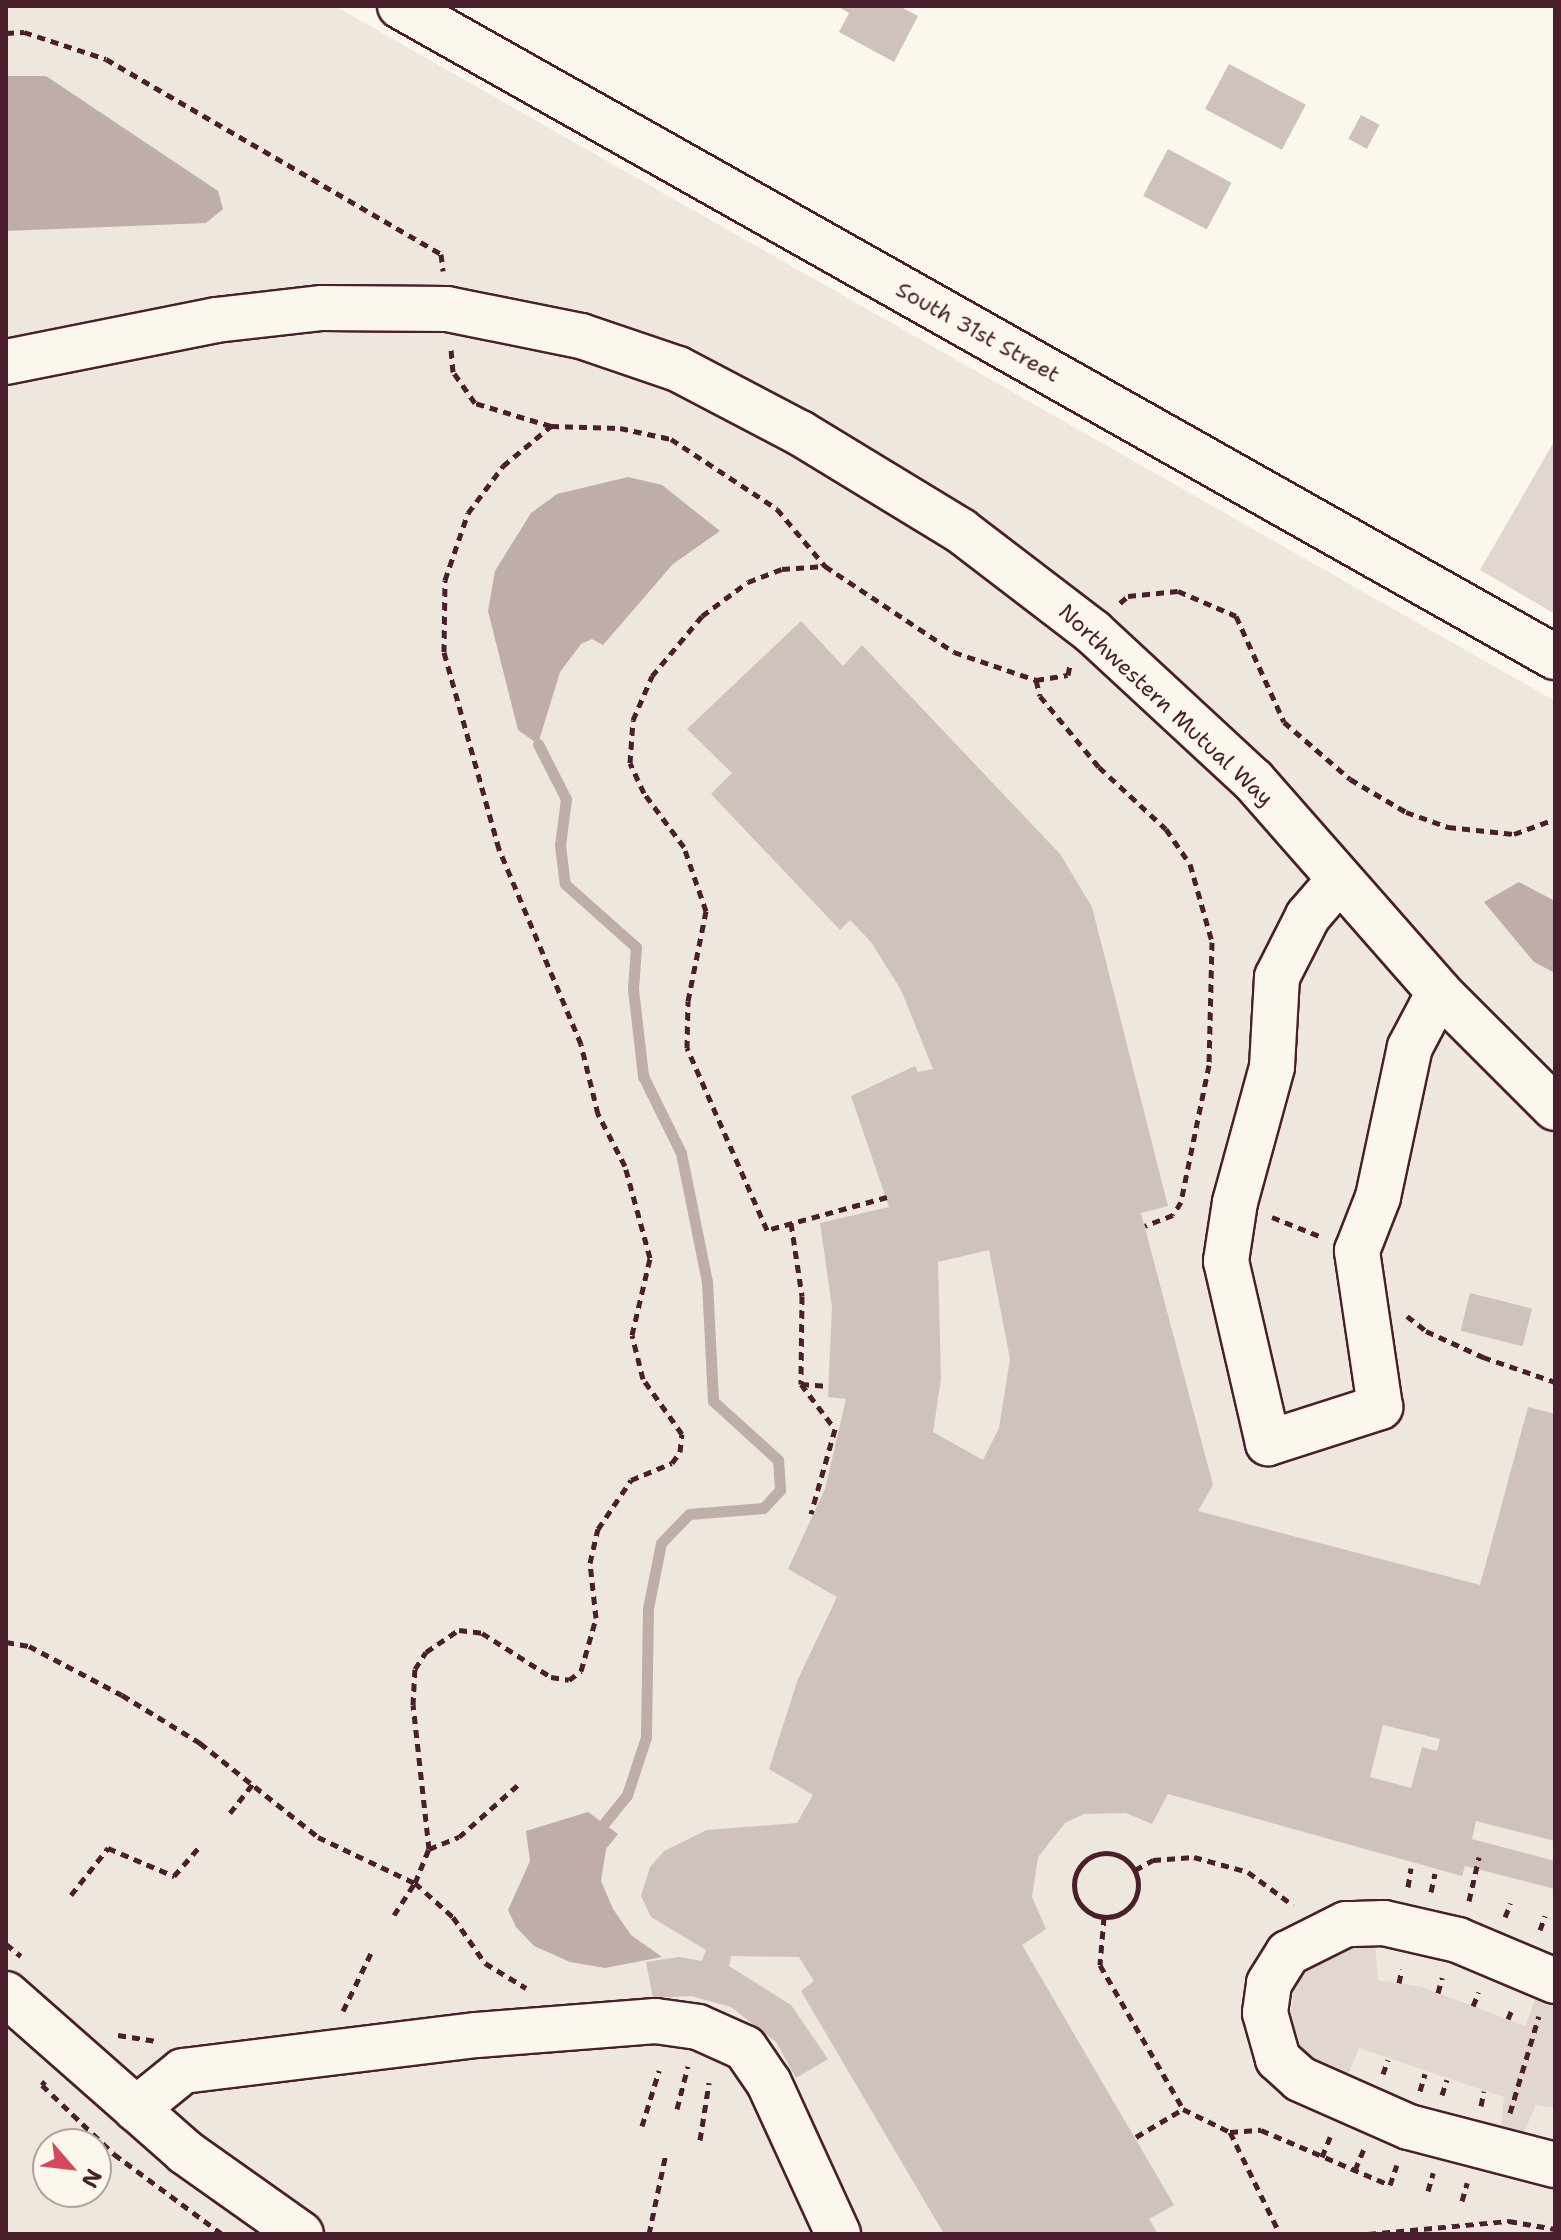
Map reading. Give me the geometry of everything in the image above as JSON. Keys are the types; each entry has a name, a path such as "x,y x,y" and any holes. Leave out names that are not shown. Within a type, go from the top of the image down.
{"street":[{"name":"South 31st Street","path":"400,6 1555,657"},
{"name":"Northwestern Mutual Way","path":"6,362 216,320 322,308 385,308 447,309 552,330 678,369 800,433 961,531 1093,632 1253,780 1439,992 1555,1108"},
{"path":"1339,880 1308,916 1277,977 1272,1067 1226,1261 1268,1443 1380,1407 1357,1251 1378,1197 1410,1047 1439,992"},
{"path":"1550,1990 1458,1940 1384,1923 1318,1933 1288,1953 1269,1984 1265,2013 1278,2059 1300,2079 1343,2102 1498,2153 1555,2165"},
{"path":"19,1981 136,2109 242,2197 301,2234"},
{"path":"136,2109 183,2071 477,2035 655,2021 698,2027 745,2048 769,2083 838,2234"}],"path":[{"path":"6,33 24,32 106,59 441,254 445,280"},
{"path":"451,342 453,372 475,403 551,426 620,428 671,439 777,509 825,566 954,652 1036,680 1068,675 1073,656"},
{"path":"394,1915 415,1883 429,1849 413,1705 415,1669 426,1652 459,1630 482,1633 551,1677 569,1680 581,1671 596,1618 590,1563 598,1529 631,1480 672,1463 682,1434 643,1379 632,1335 650,1258 625,1166 598,1114 581,1044 499,849 444,652 445,580 468,513 503,466 551,426"},
{"path":"825,566 782,569 748,582 702,616 652,676 633,720 630,763 644,793 684,847 706,911 688,1001 687,1048 767,1230 887,1197"},
{"path":"1114,609 1128,596 1178,591 1236,616 1284,722 1350,779 1406,812 1448,827 1514,834 1555,819"},
{"path":"1036,680 1040,696 1099,767 1166,829 1190,864 1212,942 1209,1065 1181,1202 1173,1215 1145,1226"},
{"path":"791,1223 802,1296 801,1384 835,1429 811,1514"},
{"path":"801,1384 829,1386"},
{"path":"6,1642 29,1646 122,1695 253,1784 318,1837 415,1883 453,1917 485,1963 530,1989"},
{"path":"429,1849 459,1837 495,1799 520,1783"},
{"path":"230,1813 253,1784"},
{"path":"71,1895 108,1848 174,1876 199,1847"},
{"path":"1108,1853 1135,1870 1138,1889 1130,1907 1104,1917 1077,1899 1080,1868 1108,1853"},
{"path":"1135,1870 1153,1860 1194,1857 1248,1872 1280,1890 1318,1933"},
{"path":"1473,1887 1479,1857"},
{"path":"1104,1917 1100,1965 1183,2109 1230,2132 1261,2130 1390,2185"},
{"path":"6,1944 19,1981"},
{"path":"344,2023 343,2001 371,1953"},
{"path":"1498,2153 1550,1990"},
{"path":"329,2016 357,2013"},
{"path":"110,2030 122,2038 171,2042"},
{"path":"677,2109 692,2050"},
{"path":"642,2126 659,2071"},
{"path":"700,2140 709,2083"},
{"path":"1136,2137 1183,2109"},
{"path":"1230,2132 1280,2234"},
{"path":"649,2234 666,2153"},
{"path":"1368,2234 1509,2221 1555,2229"}],"shaded area":[{"path":"6,6 335,6 1555,701 1555,2234 6,2234"},
{"path":"6,76 46,76 218,191 223,209 206,223 6,231"},
{"path":"1555,440 1555,614 1480,570"},
{"path":"628,477 662,485 720,531 673,564 603,645 592,639 581,644 560,672 538,744 518,730 488,611 495,571 531,513 557,494"},
{"path":"1519,882 1555,901 1555,973 1534,962 1484,902"},
{"path":"588,1812 618,1834 606,1849 601,1881 613,1909 631,1935 662,1957 605,1968 570,1962 534,1946 516,1927 508,1910 530,1861 526,1831"},
{"path":"1375,1945 1378,1980 1422,1987 1525,2026 1535,2000 1555,2001 1555,2108 1536,2105 1521,2139 1500,2132 1504,2097 1359,2048 1347,2077 1324,2070 1305,2056 1290,2022 1294,1988 1304,1970 1340,1946"}],"building":[{"path":"837,6 899,6 918,16 894,62 839,32 849,13"},
{"path":"1229,64 1306,105 1282,150 1205,109"},
{"path":"1361,115 1380,125 1367,149 1348,139"},
{"path":"1168,149 1232,183 1207,230 1143,196"},
{"path":"801,621 843,666 862,645 1060,854 1092,907 1168,1206 1141,1213 1213,1485 1198,1511 1480,1585 1528,1407 1555,1414 1555,1841 1476,1821 1472,1839 1555,1861 1555,1889 1465,1866 1462,1876 1168,1794 1152,1824 1126,1813 1084,1814 1065,1823 1038,1857 1032,1897 1046,1929 1022,1945 1174,2205 1149,2219 1158,2234 944,2234 801,1991 814,1981 799,1957 731,1956 729,1966 791,2005 828,2059 796,2078 776,2042 731,2007 691,1996 653,1998 646,1962 679,1957 702,1961 706,1950 651,1917 641,1896 650,1867 664,1851 707,1830 797,1823 813,1795 769,1769 798,1679 837,1597 788,1569 825,1489 846,1399 828,1397 832,1307 820,1223 889,1207 851,1096 915,1066 918,1072 933,1069 901,990 871,942 850,920 840,930 711,794 732,773 687,729","holes":["989,1250 1010,1359 999,1428 983,1460 933,1432 941,1379 938,1262","1383,1725 1440,1739 1437,1751 1422,1747 1411,1788 1370,1777"]},
{"path":"1470,1293 1532,1308 1523,1346 1461,1331"}],"waterway":[{"path":"538,744 566,799 560,845 565,884 636,947 633,989 643,1076 681,1153 707,1282 713,1401 778,1460 780,1490 763,1508 689,1514 661,1543 648,1608 646,1737 627,1795 604,1823"}]}
